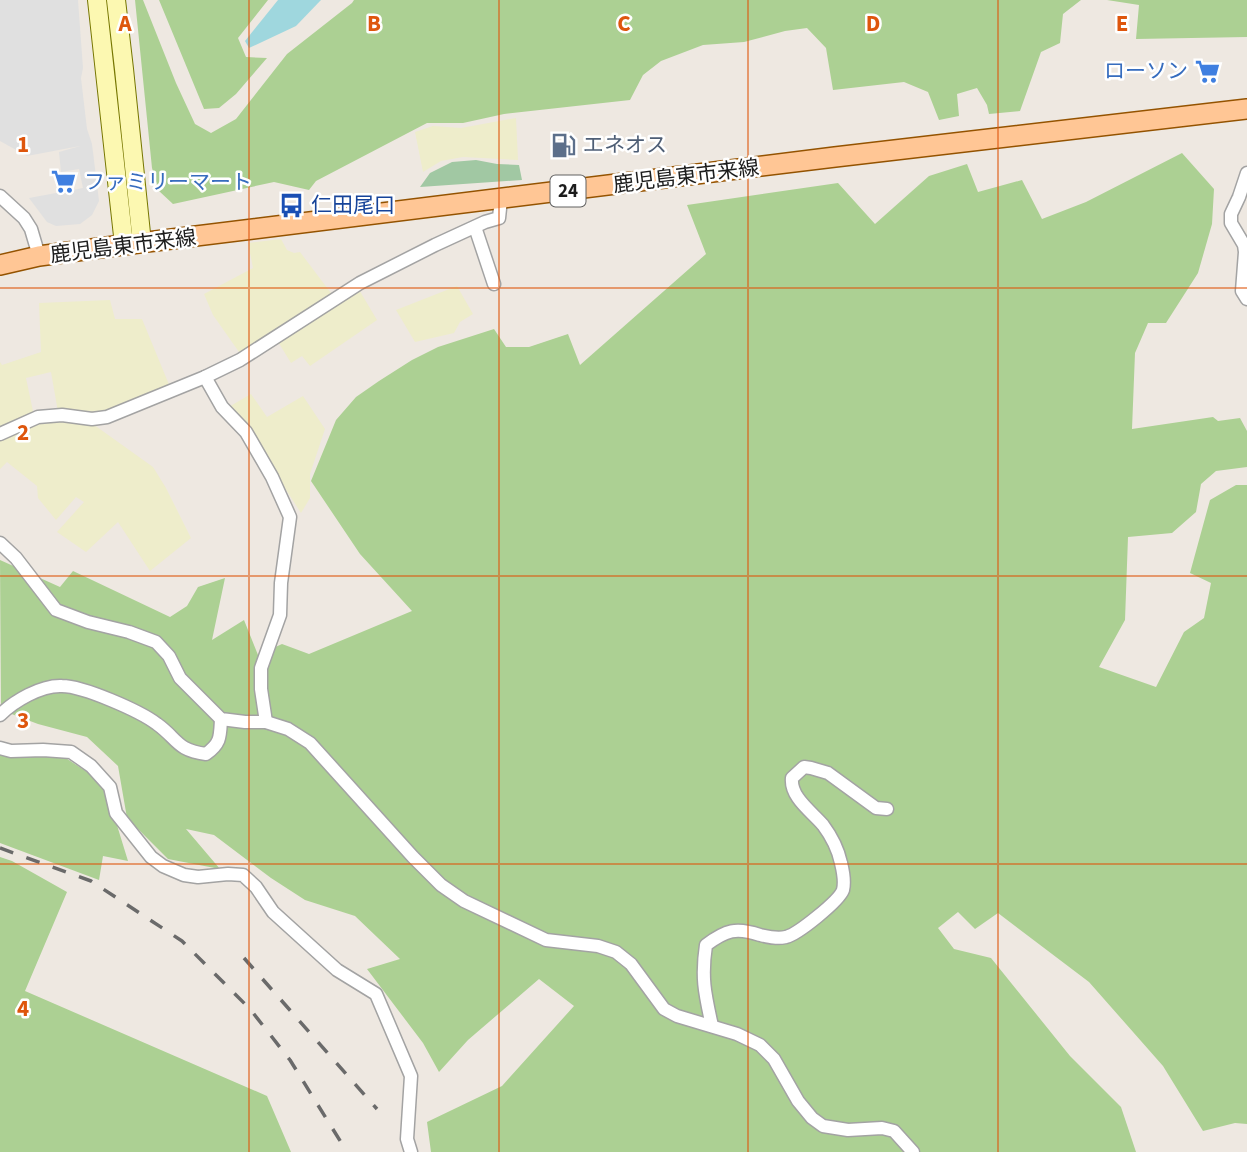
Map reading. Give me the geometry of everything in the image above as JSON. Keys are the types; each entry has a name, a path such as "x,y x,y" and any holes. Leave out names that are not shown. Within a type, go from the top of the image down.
{"main road":[{"path":"97,0 133,244"},
{"path":"116,0 133,244"},
{"name":"鹿児島東市来線","path":"0,265 39,256 133,244 1247,109"}],"street":[{"path":"1247,173 1240,197 1231,214 1231,223 1244,245 1242,291 1247,299"},
{"path":"0,196 24,218 31,229 39,256"},
{"path":"0,434 38,417 107,417 240,360 360,283 435,245 499,218 500,200"},
{"path":"475,227 494,284"},
{"path":"205,376 222,407 246,432 272,477 290,517 281,583 280,614 261,668 266,722"},
{"path":"0,543 16,558 56,610 156,642 169,656 180,678 221,719 266,722 288,729 310,743 441,886 464,901 546,940 598,946 616,952 631,964 664,1009 677,1016 737,1034 760,1045 774,1059 798,1101 812,1118 823,1126 848,1129 882,1128 894,1131 913,1152"},
{"path":"0,715 29,696 61,685 118,703 157,724 183,748 205,754 216,746 220,737 221,719"},
{"path":"0,748 12,751 71,752 91,766 110,787 116,813 151,857 163,866 184,875 243,875 256,887 273,912 337,970 376,994 411,1076 407,1139 411,1152"},
{"path":"712,1026 704,990 706,945 719,935 733,930 746,930 774,939 789,936 833,904 843,889 844,873 837,847 791,786 792,778 804,767 828,773 876,808 887,809"}],"green space":[{"path":"135,0 143,0 195,124 211,133 236,119 287,54 354,0 1081,0 1063,14 1060,43 1041,52 1020,111 989,114 977,88 957,94 959,116 939,120 928,92 904,82 833,90 826,48 807,28 744,42 703,45 661,61 643,75 630,100 504,114 463,123 427,123 316,181 309,190 274,182 173,204 159,191 152,168"},
{"path":"159,0 268,0 238,38 246,57 267,58 236,94 219,108 204,109"},
{"path":"1107,0 1247,0 1247,37 1136,39 1139,5"},
{"path":"516,118 518,160 463,157 441,161 423,172 415,132 433,126 461,128"},
{"path":"1182,153 1214,189 1212,224 1198,273 1166,323 1148,323 1135,353 1132,429 1213,417 1218,421 1240,418 1247,431 1247,467 1216,471 1201,484 1196,512 1172,533 1128,537 1125,620 1099,667 1156,687 1184,632 1204,618 1211,583 1190,573 1210,500 1236,485 1247,485 1247,1124 1235,1123 1203,1131 1163,1066 1089,982 998,913 975,929 958,912 938,928 954,949 991,958 1070,1056 1121,1107 1136,1152 431,1152 427,1122 502,1086 574,1006 539,979 468,1040 439,1072 423,1043 367,969 400,959 355,916 305,900 214,835 186,829 220,869 168,859 127,818 118,766 87,737 38,724 1,710 0,560 60,587 73,571 170,617 187,606 198,587 225,578 212,640 244,620 258,655 282,644 309,654 412,611 360,554 311,481 336,420 356,397 412,360 438,347 494,329 506,347 529,347 568,334 580,365 706,254 687,205 838,183 875,224 929,176 967,164 978,192 1022,180 1042,219 1086,202"},
{"path":"476,160 519,165 522,180 420,187 430,173 452,162"},
{"path":"281,239 287,250 300,252 334,297 245,355 239,352 213,315 204,294 253,268 248,243"},
{"path":"457,286 473,314 460,322 454,333 415,342 396,310"},
{"path":"358,288 377,320 310,366 302,356 291,363 277,340"},
{"path":"110,300 115,319 142,319 170,387 106,414 58,412 51,372 26,378 34,416 0,429 0,362 2,365 41,352 39,303"},
{"path":"251,394 267,417 303,396 325,429 310,474 310,498 301,513 242,422 227,408"},
{"path":"36,418 90,422 153,467 191,538 150,571 118,522 86,552 57,532 84,502 76,497 56,520 38,498 37,486 7,462 0,469 0,433"},
{"path":"0,746 58,753 104,783 128,861 103,856 99,880 0,843"},
{"path":"0,857 67,892 25,991 267,1096 291,1152 0,1152"}],"shaded area":[{"path":"0,0 78,0 83,68 81,78 99,201 92,215 80,224 56,226 47,222 29,198 83,188 79,169 61,172 59,152 80,146 27,156 0,141"}],"water":[{"path":"278,0 321,0 296,26 249,48 245,41"}],"railway":[{"path":"0,848 91,881 182,941 250,1009 290,1060 347,1152"},
{"path":"244,958 377,1109"}],"place":[{"name":"ローソン","path":"1208,71"},
{"name":"エネオス","path":"563,145"},
{"name":"ファミリーマート","path":"64,182"},
{"name":"仁田尾口","path":"291,205"}]}
